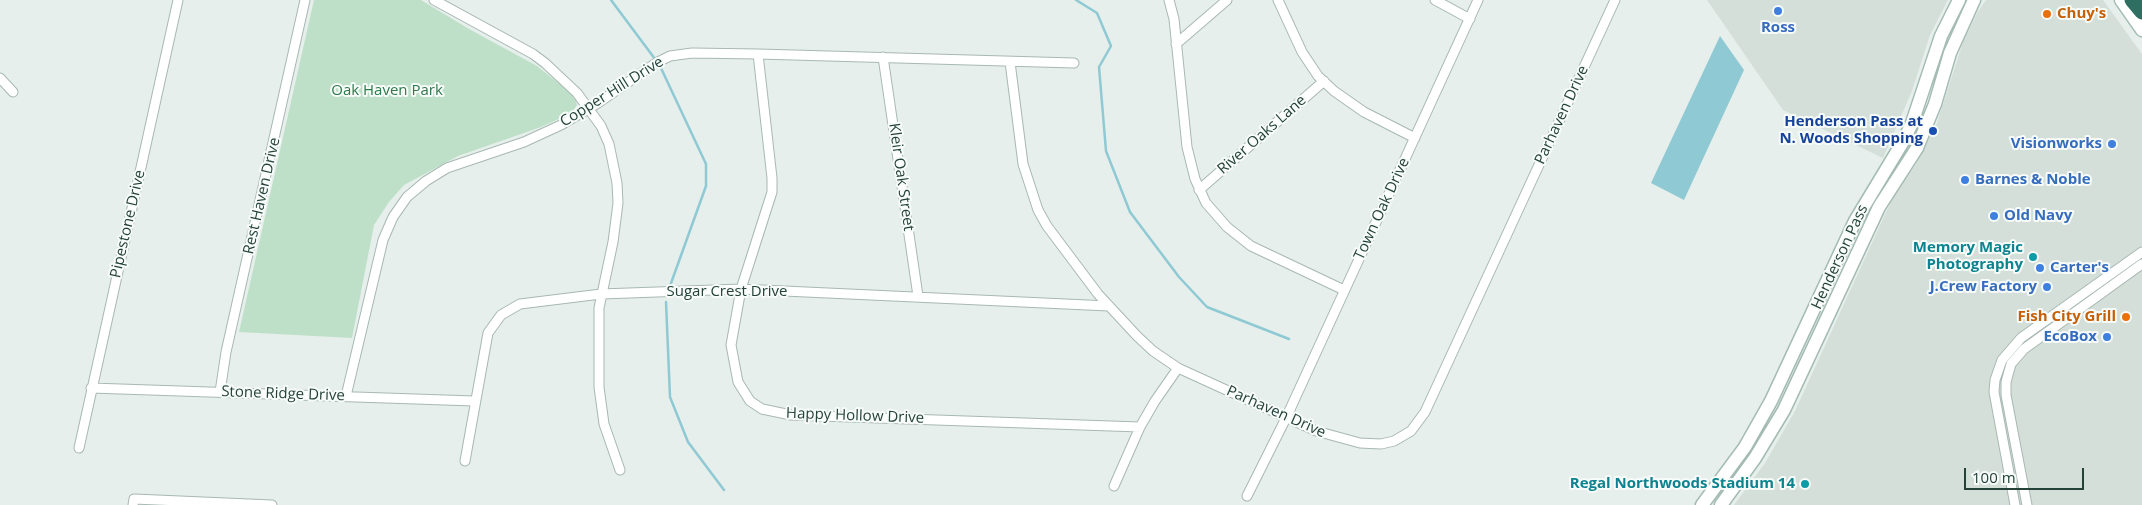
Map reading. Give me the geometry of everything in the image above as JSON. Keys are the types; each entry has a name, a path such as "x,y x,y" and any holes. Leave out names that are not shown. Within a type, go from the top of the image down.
{"highway":[{"path":"2132,0 2142,12"}],"street":[{"name":"Pipestone Drive","path":"78,448 178,0"},
{"name":"Rest Haven Drive","path":"220,392 226,352 305,0"},
{"path":"434,0 533,54 562,77 601,126 609,144 617,183 616,222 601,294 598,319 601,406 604,424 620,470"},
{"path":"1169,0 1174,19 1187,147 1199,190 1206,203 1227,227 1251,246 1344,290"},
{"path":"1176,44 1227,0"},
{"path":"1278,0 1302,52 1324,81 1364,112 1415,138"},
{"path":"1435,0 1470,19"},
{"name":"Town Oak Drive","path":"1247,496 1286,418 1478,0"},
{"name":"Parhaven Drive","path":"1010,62 1023,164 1032,194 1047,226 1109,306 1153,350 1178,368 1316,431 1360,443 1381,444 1403,437 1419,421 1615,0"},
{"name":"Henderson Pass","path":"1702,505 1746,448 1787,369 1855,221 1904,140 1912,123 1941,36 1959,0"},
{"name":"Henderson Pass","path":"1721,505 1734,490 1784,410 1879,207 1917,148 1927,127 1961,26 1974,0"},
{"path":"2121,0 2142,30"},
{"path":"1949,20 1961,26"},
{"name":"Copper Hill Drive","path":"346,396 383,240 393,218 408,197 426,181 447,168 524,142 561,125 656,63 670,56 692,52 1074,64"},
{"name":"Happy Hollow Drive","path":"758,54 772,192 741,289 731,345 738,382 750,401 762,409 791,415 1140,427"},
{"name":"Kleir Oak Street","path":"884,57 918,296"},
{"path":"0,78 13,92"},
{"name":"River Oaks Lane","path":"1199,190 1324,81"},
{"path":"2015,505 1994,392 1995,380 2002,360 2021,338 2142,252"},
{"path":"2026,505 2006,394 2006,382 2011,364 2024,349 2142,264"},
{"name":"Sugar Crest Drive","path":"465,461 486,338 500,315 510,309 531,302 601,294 741,289 1109,306"},
{"path":"1818,302 1832,308"},
{"path":"1114,486 1140,427 1178,368"},
{"name":"Stone Ridge Drive","path":"91,388 474,401"},
{"path":"1756,429 1769,436"},
{"path":"2005,448 2016,446"},
{"path":"133,502 272,505"}],"shaded area":[{"path":"1707,0 1948,0 1930,35 1912,91 1883,158 1783,110"},
{"path":"1986,0 2103,0 2142,54 2142,505 1734,505 1765,463 1795,411 1892,199 1916,164 1936,126 1963,42 1977,13"}],"green space":[{"name":"Oak Haven Park","path":"314,0 421,0 537,66 575,96 577,105 572,113 541,127 458,156 404,185 389,202 374,225 352,338 239,332"}],"water":[{"path":"1720,36 1744,70 1684,200 1651,183"}],"waterway":[{"path":"611,0 655,59"},
{"path":"1076,0 1097,13 1111,46 1099,67 1106,151 1130,212 1179,277 1207,307 1289,339"},
{"path":"660,66 706,164 706,186 670,286"},
{"path":"666,302 670,397 688,442 724,490"}],"place":[{"name":"Ross","path":"1778,11"},
{"name":"Chuy's","path":"2047,14"},
{"name":"Henderson Pass at N. Woods Shopping","path":"1933,131"},
{"name":"Visionworks","path":"2112,144"},
{"name":"Barnes & Noble","path":"1965,180"},
{"name":"Old Navy","path":"1994,216"},
{"name":"Memory Magic Photography","path":"2033,257"},
{"name":"Carter's","path":"2040,268"},
{"name":"J.Crew Factory","path":"2047,287"},
{"name":"Fish City Grill","path":"2126,317"},
{"name":"EcoBox","path":"2107,337"},
{"name":"Regal Northwoods Stadium 14","path":"1805,484"}]}
